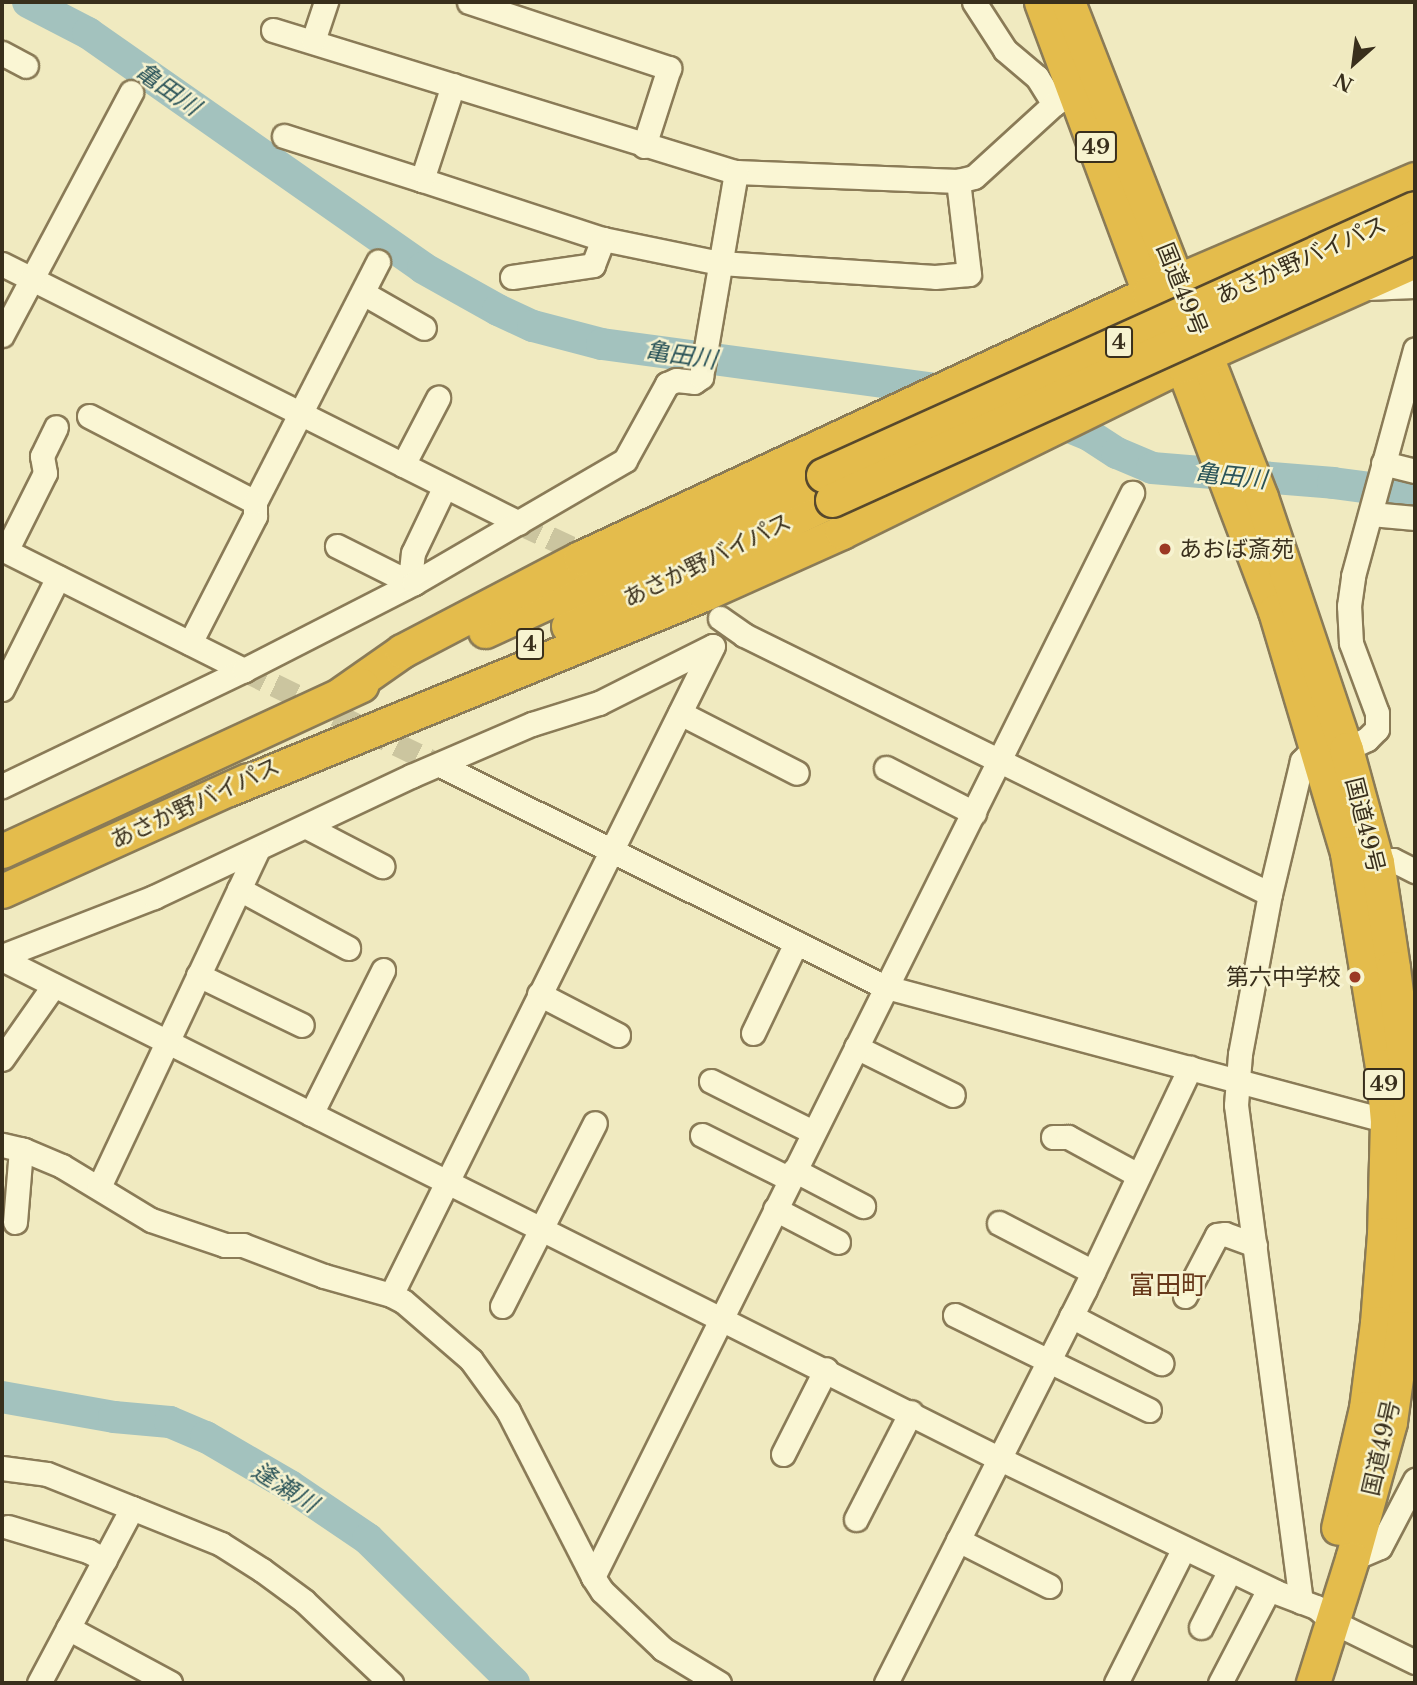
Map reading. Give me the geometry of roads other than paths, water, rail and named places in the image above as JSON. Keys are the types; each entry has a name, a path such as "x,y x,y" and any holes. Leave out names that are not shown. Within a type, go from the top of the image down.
{"highway":[{"name":"国道49号","path":"1041,2 1065,97 1164,287"},
{"name":"国道49号","path":"1068,2 1164,287 1195,360 1245,495 1275,611 1377,862 1405,1126 1412,1243 1390,1422 1352,1559 1317,1611 1312,1683"},
{"path":"342,693 402,651 580,558 1164,287 1415,179"},
{"name":"あさか野バイパス","path":"2,891 229,789 437,687 827,488 1415,208"},
{"name":"あさか野バイパス","path":"2,851 342,693 1415,236"},
{"path":"229,789 716,589 842,532 1195,360 1415,261"},
{"name":"国道49号","path":"1288,1683 1317,1611 1345,1504 1366,1408 1384,1234 1405,1126 1382,1066 1331,748"}],"street":[{"path":"313,41 326,2"},
{"path":"469,2 669,68 645,146"},
{"path":"273,30 736,172 958,181 974,177 1065,97 1005,50 974,2"},
{"path":"2,53 26,66"},
{"path":"422,180 453,85"},
{"path":"2,335 131,92"},
{"path":"284,136 603,239 720,263 935,277 969,274 958,181"},
{"path":"2,786 244,670 410,585 625,460 667,384 676,380 699,380 736,172"},
{"path":"512,277 593,265 603,239"},
{"path":"190,643 255,516 256,502 378,262"},
{"path":"2,264 519,523"},
{"path":"1356,288 1415,286"},
{"path":"363,293 424,328"},
{"path":"1317,1611 1255,1245 1236,1104 1237,1079 1270,894 1302,761 1331,748 1367,739 1377,729 1377,713 1351,643 1349,606 1353,576 1415,349"},
{"path":"403,465 438,398"},
{"path":"89,416 256,502"},
{"path":"56,427 42,456 45,473 4,550 244,670"},
{"path":"1382,468 1415,471"},
{"path":"410,585 414,553 444,486"},
{"path":"593,1577 813,1132 886,987 893,979 1132,493"},
{"path":"1371,514 1415,518"},
{"path":"337,546 410,585"},
{"path":"2,690 58,577"},
{"path":"720,618 744,635 1270,894"},
{"path":"2,957 154,897 531,724 599,703 713,646 744,635"},
{"path":"391,1295 713,646"},
{"path":"680,713 797,773"},
{"path":"440,765 886,987 991,1018 1237,1079 1405,1126"},
{"path":"886,768 974,813"},
{"path":"307,827 382,866"},
{"path":"99,1187 257,851"},
{"path":"1377,862 1393,860 1415,871"},
{"path":"239,890 348,948"},
{"path":"753,1033 796,943"},
{"path":"2,957 311,1114 826,1369 1000,1459 1317,1611 1415,1662"},
{"path":"311,1114 383,970"},
{"path":"198,975 302,1025"},
{"path":"2,1059 54,985"},
{"path":"539,994 618,1035"},
{"path":"856,1047 953,1096"},
{"path":"886,1683 1071,1317 1189,1068"},
{"path":"711,1081 813,1132"},
{"path":"502,1306 595,1123"},
{"path":"702,1135 863,1206"},
{"path":"1053,1137 1068,1137 1138,1175"},
{"path":"15,1222 11,1147 62,1166 151,1220 225,1245 243,1245 324,1276 391,1295 471,1360 501,1401 524,1438 602,1591 663,1649 719,1683"},
{"path":"775,1209 838,1242"},
{"path":"999,1223 1093,1272"},
{"path":"1185,1296 1217,1235 1225,1234 1255,1245"},
{"path":"955,1315 1050,1359 1149,1410"},
{"path":"1071,1317 1161,1363"},
{"path":"783,1454 826,1369"},
{"path":"856,1519 911,1412"},
{"path":"2,1468 47,1474 221,1544 304,1601 391,1683"},
{"path":"1352,1559 1380,1547 1415,1480"},
{"path":"38,1683 132,1508"},
{"path":"8,1527 88,1551 105,1560"},
{"path":"958,1540 1049,1586"},
{"path":"1116,1683 1184,1548"},
{"path":"1200,1627 1230,1570"},
{"path":"1220,1683 1269,1589"},
{"path":"68,1629 170,1683"}],"waterway":[{"name":"亀田川","path":"28,2 88,33 423,268 498,310 533,326 602,344 955,392"},
{"name":"亀田川","path":"1042,416 1089,435 1117,453 1152,468 1333,483 1415,494"},
{"name":"逢瀬川","path":"2,1397 114,1417 170,1422 206,1437 290,1486 368,1539 514,1683"}],"tunnel":[{"path":"519,523 594,558"},
{"path":"244,670 440,765"}],"place":[{"name":"あおば斎苑","path":"1165,549"},
{"name":"第六中学校","path":"1355,977"}],"district":[{"name":"富田町","path":"1168,1286"}]}
